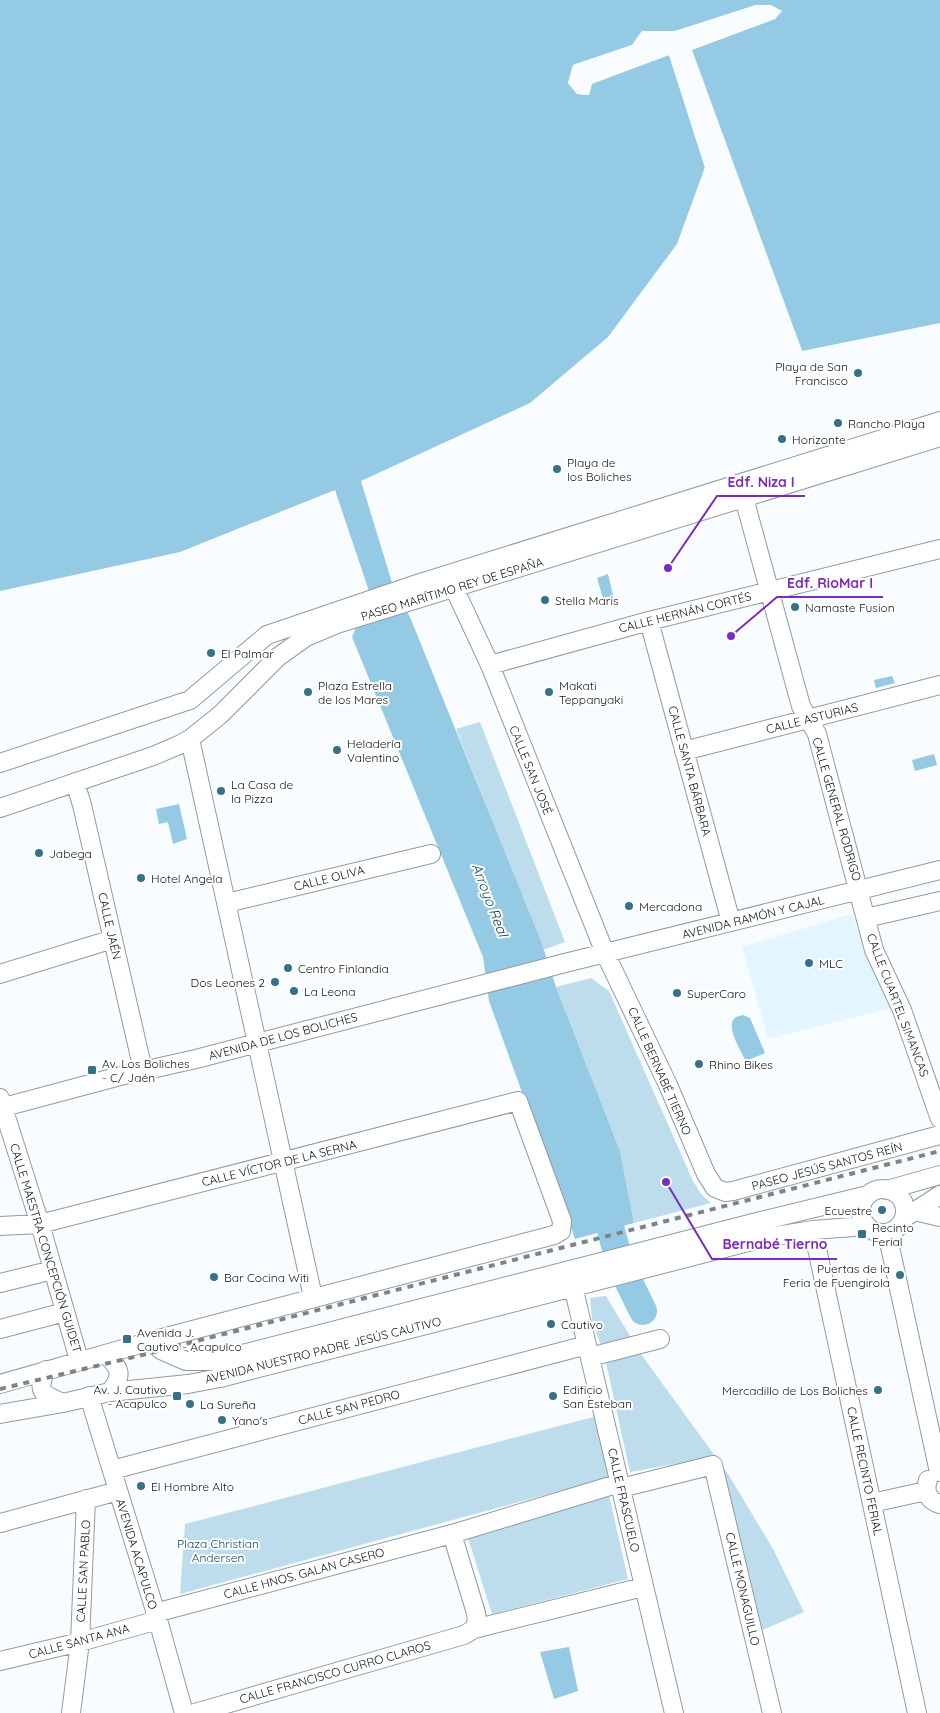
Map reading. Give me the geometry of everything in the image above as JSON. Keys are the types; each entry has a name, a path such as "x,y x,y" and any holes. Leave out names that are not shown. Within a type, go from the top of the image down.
{"street":[{"path":"413,594 420,583 940,421"},
{"name":"PASEO MARÍTIMO REY DE ESPAÑA","path":"0,808 153,756 190,738 220,714 278,657 336,618 413,594 454,588 940,437"},
{"name":"CALLE GENERAL RODRIGO","path":"744,498 801,706 816,734 859,890"},
{"name":"CALLE HERNÁN CORTÉS","path":"490,665 649,621 940,549"},
{"name":"CALLE SAN JOSÉ","path":"454,588 490,665 605,953"},
{"path":"0,763 190,700 267,635 336,618"},
{"name":"CALLE SANTA BÁRBARA","path":"649,621 731,922"},
{"name":"CALLE ASTURIAS","path":"684,751 940,685"},
{"path":"0,1384 79,1360 313,1297 190,738"},
{"name":"CALLE JAÉN","path":"75,782 82,805 143,1070"},
{"name":"CALLE OLIVA","path":"227,903 431,854"},
{"name":"AVENIDA RAMÓN Y CAJAL","path":"565,963 940,870"},
{"name":"CALLE CUARTEL SIMANCAS","path":"859,890 874,950 902,1010 940,1119"},
{"path":"866,918 940,901"},
{"path":"0,974 113,939"},
{"name":"CALLE BERNABÉ TIERNO","path":"605,953 668,1085 706,1174 715,1188"},
{"name":"AVENIDA DE LOS BOLICHES","path":"1,1104 196,1059 565,963"},
{"name":"CALLE VÍCTOR DE LA SERNA","path":"0,1226 40,1224 518,1102 562,1221 560,1231 554,1235 313,1297"},
{"name":"CALLE MAESTRA CONCEPCIÓN GUIDET","path":"1,1104 40,1224 79,1360"},
{"name":"PASEO JESÚS SANTOS REÍN","path":"715,1188 725,1192 732,1191 940,1135"},
{"path":"579,1279 868,1195 874,1191 888,1190 940,1175"},
{"path":"888,1190 900,1197 905,1210 909,1214 940,1217"},
{"path":"868,1195 864,1200 861,1213 867,1226 873,1231 880,1233 887,1233 898,1228 909,1214 940,1195"},
{"path":"673,1252 813,1230 867,1226"},
{"name":"CALLE RECINTO FERIAL","path":"813,1230 917,1713"},
{"path":"887,1233 939,1472 934,1473 927,1481 926,1491 931,1500 940,1504"},
{"path":"0,1283 53,1270"},
{"name":"AVENIDA NUESTRO PADRE JESÚS CAUTIVO","path":"151,1341 161,1350 186,1361 215,1361 579,1279"},
{"name":"AVENIDA NUESTRO PADRE JESÚS CAUTIVO","path":"0,1414 63,1403 110,1392 188,1384 220,1378 579,1279"},
{"name":"CALLE FRASCUELO","path":"579,1279 588,1351 674,1713"},
{"path":"0,1329 65,1312"},
{"name":"CALLE SAN PEDRO","path":"112,1470 588,1351 660,1339"},
{"path":"106,1354 119,1372 119,1381 110,1392"},
{"path":"46,1370 41,1380 41,1388 47,1397 63,1403"},
{"name":"AVENIDA ACAPULCO","path":"90,1396 184,1713"},
{"name":"CALLE HNOS. GALAN CASERO","path":"156,1617 621,1485 714,1465"},
{"name":"CALLE MONAGUILLO","path":"714,1465 772,1713"},
{"path":"0,1523 118,1490"},
{"path":"872,1503 926,1491"},
{"name":"CALLE SAN PABLO","path":"72,1713 80,1642 86,1499"},
{"path":"452,1534 476,1613 474,1629"},
{"name":"CALLE FRANCISCO CURRO CLAROS","path":"195,1713 464,1635 474,1629 643,1586"},
{"name":"CALLE SANTA ANA","path":"0,1661 80,1642 156,1617"}],"shaded area":[{"name":"MLC","path":"852,914 864,949 880,977 891,1008 768,1039 742,947"}],"green space":[{"path":"480,722 565,942 543,950 456,729"},
{"path":"591,978 609,991 693,1181 701,1194 711,1203 634,1223 620,1151 556,987"},
{"path":"606,1296 633,1341 602,1349 592,1320 590,1298"},
{"path":"638,1350 728,1474 773,1549 804,1612 760,1631 713,1461 698,1460 630,1472 605,1358"},
{"name":"Plaza Christian Andersen","path":"597,1416 611,1477 180,1594 185,1524"},
{"path":"609,1495 628,1579 492,1614 468,1538"}],"water":[{"path":"0,0 940,0 940,323 802,351 691,50 775,19 781,11 771,5 756,5 675,31 642,31 632,45 573,65 568,83 577,94 589,95 592,84 669,55 705,167 677,244 608,337 530,403 361,481 393,586 410,617 542,944 556,987 620,1151 634,1223 575,1239 489,1001 483,957 352,637 370,594 335,490 180,552 0,591"},
{"path":"608,574 614,599 604,602 597,578"},
{"path":"892,676 895,683 876,688 874,680"},
{"path":"934,754 937,765 915,771 912,760"},
{"path":"179,804 187,839 173,844 168,822 159,824 156,809"},
{"path":"743,1015 750,1018 765,1053 746,1061 737,1045 732,1026 736,1017"},
{"path":"569,1647 578,1691 554,1699 540,1652"}],"pier":[{"path":"756,5 771,5 782,11 775,19 692,50 802,351 799,352 689,50 774,17 778,12 770,7 756,7 676,34 643,34 633,47 575,67 571,82 579,92 587,93 591,81 671,53 707,166 706,171 669,55 592,83 589,95 577,94 568,83 573,65 632,45 642,31 676,31"}],"waterway":[{"name":"Arroyo Real","path":"601,1193 620,1264 643,1311"}],"railway":[{"path":"0,1389 138,1356 940,1151"}],"place":[{"name":"Playa de San Francisco","path":"858,373"},
{"name":"Rancho Playa","path":"838,423"},
{"name":"Horizonte","path":"782,439"},
{"name":"Playa de los Boliches","path":"557,469"},
{"name":"Edf. Niza I","path":"668,568"},
{"name":"Stella Maris","path":"545,600"},
{"name":"Namaste Fusion","path":"795,607"},
{"name":"Edf. RioMar I","path":"731,636"},
{"name":"El Palmar","path":"211,653"},
{"name":"Plaza Estrella de los Mares","path":"308,692"},
{"name":"Makati Teppanyaki","path":"549,692"},
{"name":"Heladería Valentino","path":"337,750"},
{"name":"La Casa de la Pizza","path":"221,791"},
{"name":"Jabega","path":"39,853"},
{"name":"Hotel Angela","path":"141,878"},
{"name":"Mercadona","path":"629,906"},
{"name":"MLC","path":"809,963"},
{"name":"Centro Finlandia","path":"288,968"},
{"name":"Dos Leones 2","path":"275,982"},
{"name":"La Leona","path":"294,991"},
{"name":"SuperCaro","path":"677,993"},
{"name":"Rhino Bikes","path":"699,1064"},
{"name":"Av. Los Boliches - C/ Jaén","path":"92,1070"},
{"name":"Bernabé Tierno","path":"666,1182"},
{"name":"Ecuestre","path":"882,1210"},
{"name":"Recinto Ferial","path":"862,1234"},
{"name":"Puertas de la Feria de Fuengirola","path":"900,1275"},
{"name":"Bar Cocina Witi","path":"214,1277"},
{"name":"Cautivo","path":"551,1324"},
{"name":"Avenida J. Cautivo - Acapulco","path":"127,1339"},
{"name":"Mercadillo de Los Boliches","path":"878,1390"},
{"name":"Av. J. Cautivo - Acapulco","path":"177,1396"},
{"name":"Edificio San Esteban","path":"553,1396"},
{"name":"La Sureña","path":"190,1404"},
{"name":"Yano's","path":"222,1420"},
{"name":"El Hombre Alto","path":"141,1486"}]}
